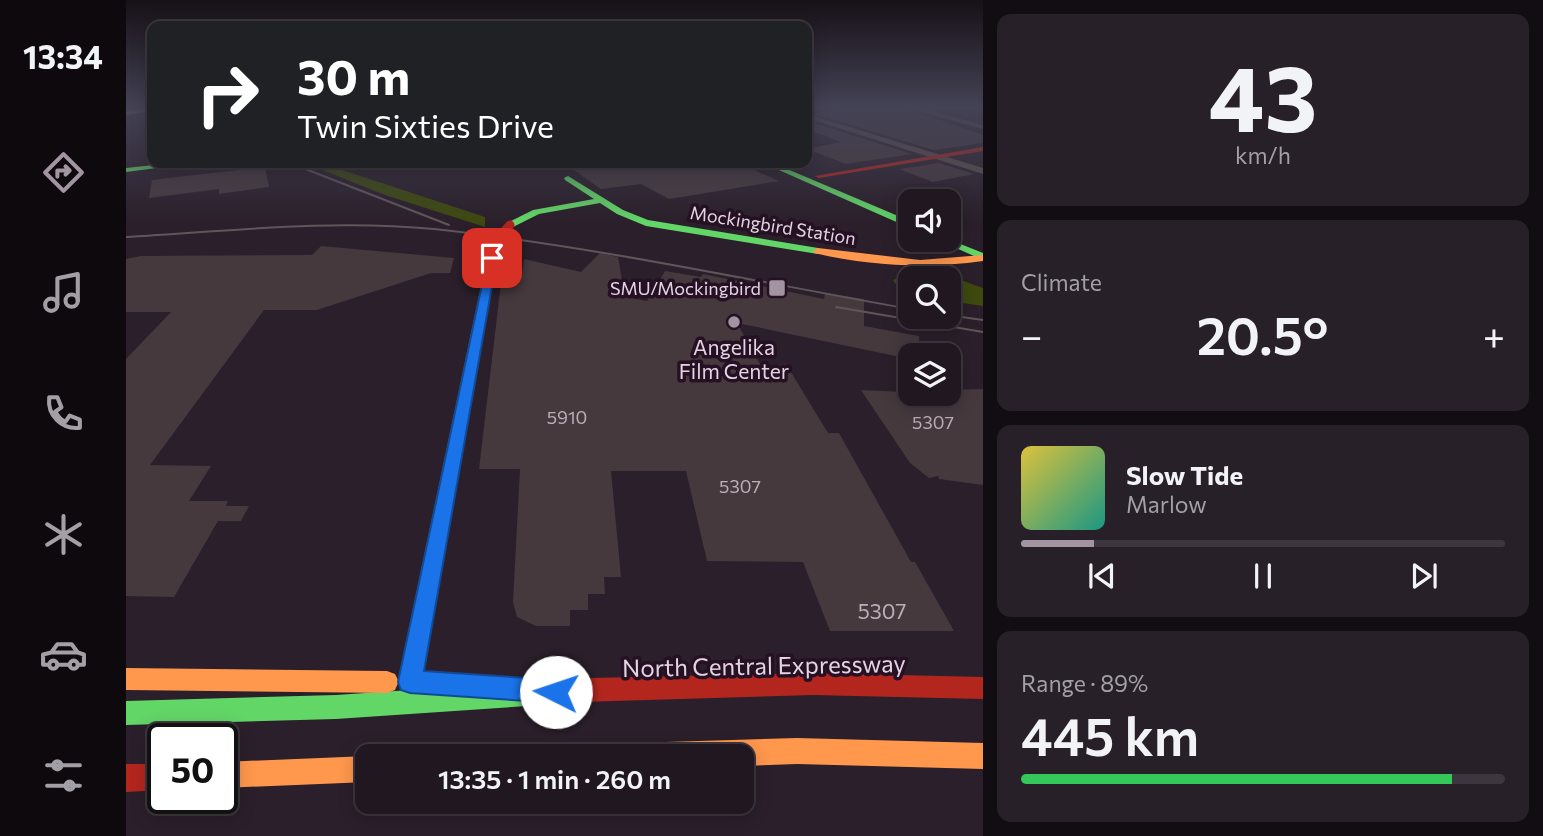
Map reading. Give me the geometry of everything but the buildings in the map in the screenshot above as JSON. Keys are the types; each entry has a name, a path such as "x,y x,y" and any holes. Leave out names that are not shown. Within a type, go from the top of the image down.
{"main road":[{"path":"795,168 812,178 983,149"},
{"path":"126,170 147,168"},
{"path":"782,168 812,178 898,216"},
{"name":"Mockingbird Station","path":"568,178 632,218 662,227 899,264 942,265 983,258"},
{"path":"423,683 497,238 510,225 537,212 601,200"},
{"path":"961,234 983,243"},
{"path":"961,248 983,258"},
{"path":"942,265 946,252"},
{"name":"North Central Expressway","path":"126,679 423,683 556,692 814,684 983,688"},
{"path":"126,713 336,708 556,692"},
{"path":"754,752 983,756"},
{"path":"238,774 355,770"},
{"path":"126,778 147,777"}],"street":[{"path":"896,145 983,172"}],"green space":[{"path":"318,168 336,168 485,217 485,227 385,195"},
{"path":"961,280 983,288 983,306 961,303"}],"tram line":[{"path":"303,168 449,225"},
{"path":"126,237 357,225 434,229 613,254 898,307"},
{"path":"836,307 983,332"},
{"path":"961,317 983,320"}],"traffic: fast":[{"path":"126,170 147,168"},
{"path":"779,168 898,220"},
{"path":"568,178 620,212 646,223 818,251"},
{"path":"510,225 536,212 601,200"},
{"path":"961,248 983,257"},
{"path":"126,713 336,707 556,692"}],"traffic: slow":[{"path":"818,251 920,263 983,258"},
{"path":"410,682 492,258"},
{"path":"126,679 387,682"},
{"path":"754,752 983,756"},
{"path":"238,774 355,770"}],"traffic: jam":[{"path":"819,176 983,149"},
{"path":"492,258 497,238 510,225"},
{"path":"547,691 813,684 983,688"},
{"path":"126,778 147,777"}],"place":[{"name":"SMU/Mockingbird","path":"777,288"},
{"name":"Angelika Film Center","path":"734,322"}],"route":[{"path":"492,258 410,682 556,692"}]}
